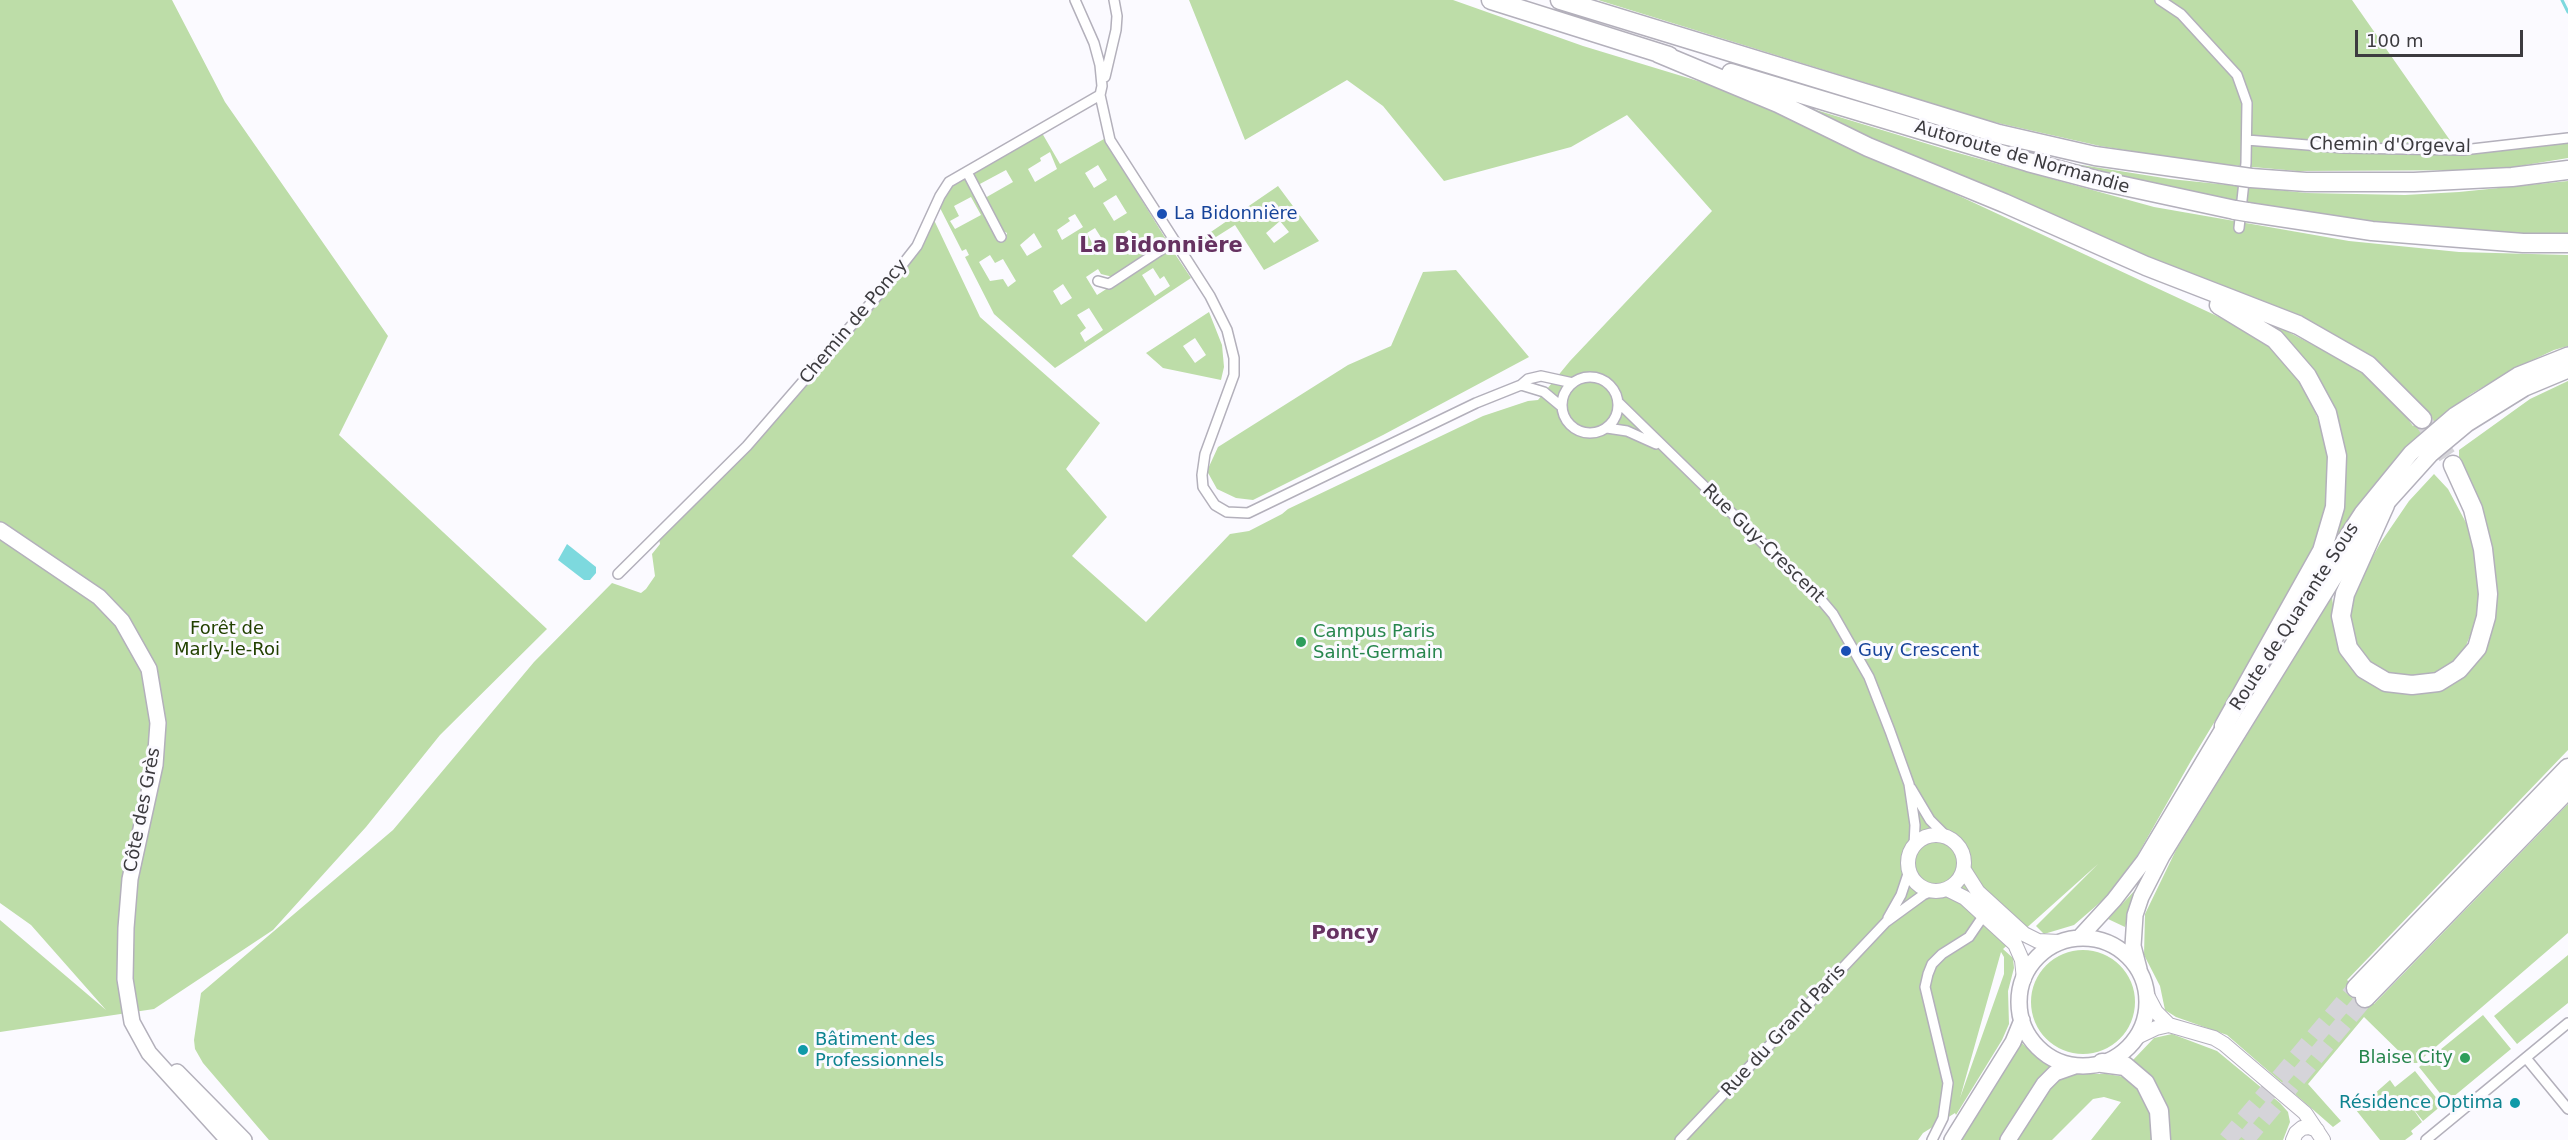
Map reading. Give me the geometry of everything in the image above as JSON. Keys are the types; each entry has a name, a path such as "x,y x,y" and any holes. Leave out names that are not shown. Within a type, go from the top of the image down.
{"highway":[{"name":"Autoroute de Normandie","path":"1491,0 2028,162 2240,217 2372,231 2523,243 2568,243"},
{"name":"Autoroute de Normandie","path":"1560,0 2009,136 2095,156 2244,177 2306,182 2414,182 2492,178 2568,170"},
{"path":"1658,52 1778,103 1868,147 2004,203 2146,266 2298,326 2368,365 2422,419"},
{"path":"2146,266 2233,312 2275,339 2307,376 2327,413 2337,456 2335,507 2322,551 2224,726"},
{"path":"2385,505 2345,594 2341,615 2348,648 2364,669 2386,682 2412,685 2438,682 2458,669 2477,648 2486,617 2488,594 2483,549 2473,509 2453,465"},
{"path":"2568,768 2360,993 2568,789"},
{"path":"2102,1063 2125,1066 2145,1083 2160,1111 2161,1140"}],"main road":[{"name":"Route de Quarante Sous","path":"2079,938 2106,909 2144,861 2224,726 2362,513 2411,453 2455,415 2518,375 2568,355"},
{"name":"Route de Quarante Sous","path":"2008,1140 2044,1083 2055,1073 2075,1066 2102,1063 2125,1050 2137,1037 2147,1012 2147,995 2133,946 2135,915 2141,897 2162,856 2326,590 2385,505 2431,454 2467,424 2525,388 2568,370"},
{"name":"Côte des Grès","path":"0,530 99,597 122,621 149,669 158,723 155,765 130,879 125,979 132,1022 149,1053 228,1140"},
{"name":"Route de Quarante Sous","path":"2075,1066 2057,1061 2042,1051 2029,1037 2022,1020 2019,1001 2024,979 2037,958 2060,942 2093,938 2113,945 2130,958 2139,969"},
{"name":"Côte des Grès","path":"125,979 149,1042 244,1140"},
{"name":"Route de Quarante Sous","path":"1952,1140 2013,1042 2022,1020"}],"street":[{"path":"1075,0 1094,43 1100,65 1101,90 1110,140 1173,242 1109,284 1098,281"},
{"path":"1101,90 1116,30 1117,16 1113,0"},
{"path":"2160,0 2181,14 2237,75 2247,103 2247,140 2240,217"},
{"name":"Chemin de Poncy","path":"618,574 747,446 863,314 917,246 940,196 950,182 1101,90"},
{"name":"Chemin d'Orgeval","path":"2247,140 2344,148 2463,150 2568,138"},
{"path":"967,172 1001,237"},
{"name":"Rue Guy-Crescent","path":"1173,242 1219,312 1234,358 1231,385 1205,454 1202,475 1203,487 1221,510 1237,514 1248,513 1476,403 1521,385 1528,379 1541,376 1573,383 1585,377 1599,378 1614,389 1618,402 1661,446 1827,606 1869,677 1909,784 1930,820 1946,836"},
{"path":"1562,407 1566,390 1573,383"},
{"name":"Rue Guy-Crescent","path":"1521,385 1544,392 1562,407 1564,417 1576,430 1593,433 1607,428 1628,431 1661,446"},
{"path":"1607,428 1616,417 1618,402"},
{"name":"Rue Guy-Crescent","path":"1909,784 1916,825 1914,846"},
{"path":"1931,835 1946,836 1960,848 1965,859 1964,870 1956,883 1947,889 1932,891 1920,886 1909,871 1908,858 1914,846 1931,835"},
{"path":"1964,870 1978,892 2024,934 2038,941 2060,942"},
{"name":"Rue du Grand Paris","path":"1680,1140 1886,921 1901,895 1909,871"},
{"path":"1947,889 1960,895 2015,944 2022,960 2024,979"},
{"name":"Rue du Grand Paris","path":"1886,921 1932,891"},
{"path":"1932,1140 1943,1118 1948,1083 1925,987 1932,964 1942,954 1970,937 1983,915"},
{"path":"2147,995 2156,1012 2169,1025 2214,1038 2224,1044 2305,1113 2320,1135"},
{"path":"2426,1140 2568,1023"},
{"path":"2137,1037 2169,1025"},
{"path":"2526,1058 2568,1109"},
{"path":"2290,1101 2296,1115 2295,1135"},
{"path":"2295,1135 2307,1127 2320,1135"}],"green space":[{"name":"Forêt de Marly-le-Roi","path":"0,0 172,0 225,102 388,336 339,435 547,629 440,735 366,827 273,930 154,1009 0,1032 0,920 106,1010 31,925 0,903"},
{"name":"Campus Paris Saint-Germain","path":"1189,0 1453,0 1583,46 1731,91 1783,111 2232,323 2269,346 2303,381 2323,432 2328,463 2328,508 2312,561 2192,759 2137,856 2111,893 2074,925 2044,934 2036,926 2098,864 2003,949 2013,958 2014,968 2008,991 2009,1024 2002,1040 1956,1115 1955,1113 1923,1133 1918,1140 269,1140 203,1063 195,1049 194,1040 201,993 393,830 534,662 612,583 641,593 646,589 655,576 652,554 660,544 659,539 757,440 875,305 919,249 934,220 980,317 1100,423 1066,469 1107,517 1072,556 1146,622 1230,534 1249,531 1288,509 1483,416 1528,401 1538,400 1570,361 1712,211 1627,115 1571,147 1444,181 1383,106 1347,80 1245,140","holes":["2001,952 2004,957 2004,974 1960,1098"]},
{"path":"1598,0 2352,0 2454,146 2568,136 2568,158 2495,170 2297,171 2208,163 2100,146 1989,121"},
{"path":"1803,106 1951,151 2154,207 2349,241 2459,252 2568,255 2568,346 2516,368 2471,394 2420,434 2362,502 2330,549 2342,511 2345,490 2341,444 2262,323 2262,318 2366,373 2395,401 2413,426 2425,416 2401,390 2206,281 1874,143"},
{"path":"1042,133 1060,164 1104,139 1167,241 1113,277 1101,274 1098,269 1086,277 1097,295 1162,253 1168,254 1173,251 1191,278 1055,368 994,314 965,257 969,255 966,249 962,251 939,206 954,183 966,176 996,235 995,239 1004,242 1007,233 1003,231 985,198 1013,182 1006,170 978,185 971,173","holes":["1050,152 1057,169 1035,182 1028,169 1041,161 1040,158","1098,165 1107,180 1094,188 1085,173","1116,195 1127,213 1114,221 1103,203","971,197 981,215 955,229 950,221 959,216 954,206","1075,214 1083,227 1062,240 1057,230 1070,221 1068,218","1095,228 1102,239 1093,245 1087,233","1129,230 1144,244 1129,255 1118,237","1034,233 1042,247 1027,256 1020,245","990,255 995,263 1003,259 1016,281 1008,287 1003,279 990,281 979,262","1153,268 1160,279 1164,276 1170,286 1155,296 1142,275","1063,284 1072,298 1061,305 1053,291","1089,308 1103,330 1085,342 1080,333 1086,328 1077,315"]},
{"path":"2044,159 2170,179 2307,193 2405,195 2568,181 2568,237 2452,231 2314,216 2207,199"},
{"path":"1278,186 1319,241 1264,270 1235,225 1189,254 1186,249","holes":["1280,221 1289,232 1274,243 1266,233"]},
{"path":"1456,270 1529,357 1383,435 1253,500 1236,498 1217,489 1207,471 1218,447 1348,365 1391,346 1423,272"},
{"path":"1209,312 1222,345 1224,367 1221,380 1163,368 1146,353","holes":["1195,338 1206,355 1195,363 1183,346"]},
{"path":"2568,381 2568,750 2347,980 2374,1004 2568,804 2568,933 2417,1063 2411,1063 2364,1017 2308,1084 2341,1121 2333,1127 2227,1035 2176,1017 2165,1010 2160,986 2144,955 2145,914 2176,850 2332,597 2335,621 2393,691 2426,692 2467,674 2487,641 2494,610 2459,464 2459,450 2530,399"},
{"path":"2434,474 2448,489 2471,532 2481,582 2479,614 2465,648 2453,664 2442,672 2420,680 2396,677 2375,665 2357,650 2351,633 2350,609 2357,585 2381,542 2409,501"},
{"path":"2137,888 2125,927 2108,919"},
{"path":"2083,950 2103,954 2120,965 2131,982 2135,1002 2131,1022 2120,1039 2103,1050 2083,1054 2063,1050 2046,1039 2035,1022 2031,1002 2035,982 2046,965 2063,954"},
{"path":"2568,955 2568,1003 2517,1044 2494,1016"},
{"name":"Blaise City","path":"2483,1015 2511,1049 2447,1102 2419,1067"},
{"path":"2172,1034 2217,1051 2280,1103 2288,1112 2290,1122 2283,1140 2167,1140 2169,1121 2156,1084 2133,1060 2154,1038"},
{"path":"2021,1042 2034,1055 2052,1067 2037,1080 2000,1140 1959,1140"},
{"path":"2415,1071 2442,1105 2423,1121 2411,1106 2422,1122 2411,1131 2413,1134 2405,1140 2380,1140 2356,1110 2390,1080 2395,1087"},
{"path":"2070,1074 2107,1074 2125,1077 2137,1085 2148,1103 2155,1126 2153,1140 2091,1140 2121,1102 2104,1097 2093,1099 2052,1140 2015,1140 2052,1083"}],"water":[{"path":"567,544 596,567 596,573 590,580 584,580 558,560"}],"waterway":[{"path":"2562,0 2568,12"}],"tunnel":[{"path":"2422,419 2453,465"},
{"path":"2227,1140 2356,988"},
{"path":"2245,1140 2365,998"}],"place":[{"name":"La Bidonnière","path":"1162,214"},
{"name":"Campus Paris Saint-Germain","path":"1301,642"},
{"name":"Guy Crescent","path":"1846,651"},
{"name":"Bâtiment des Professionnels","path":"803,1050"},
{"name":"Blaise City","path":"2465,1058"},
{"name":"Résidence Optima","path":"2515,1103"}],"district":[{"name":"La Bidonnière","path":"1161,247"},
{"name":"Poncy","path":"1345,934"}]}
